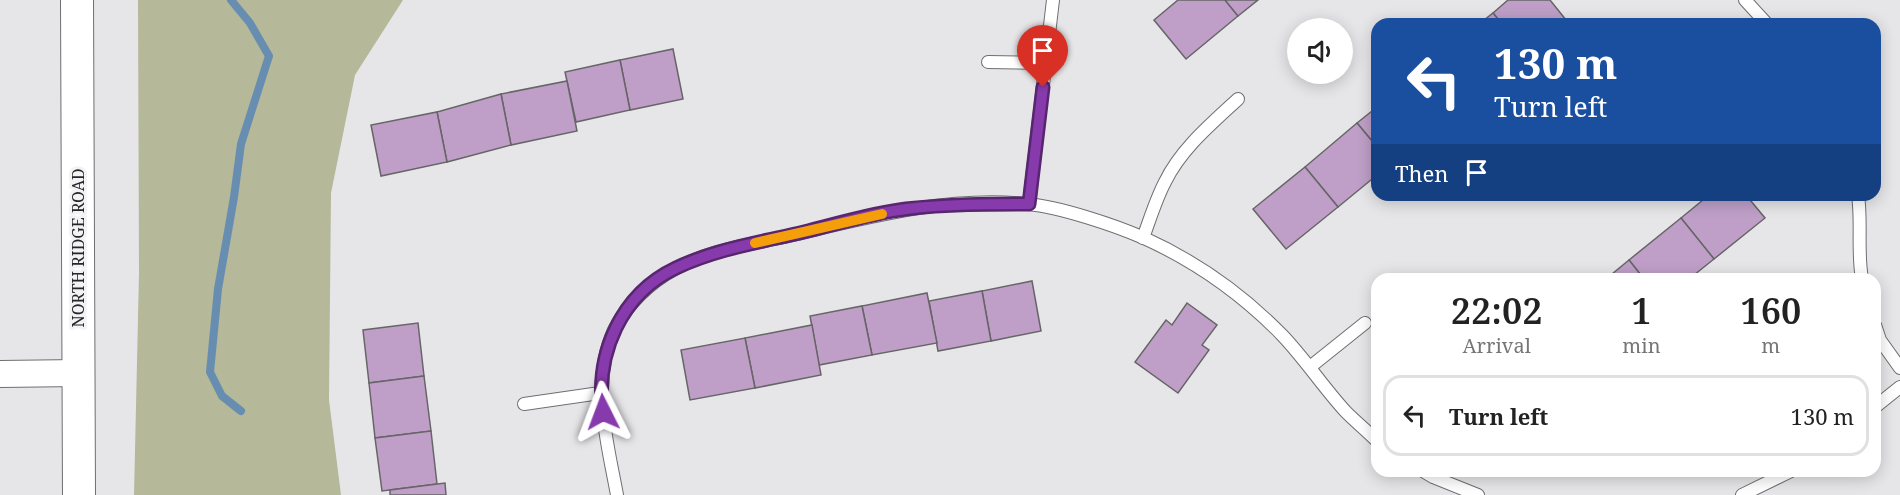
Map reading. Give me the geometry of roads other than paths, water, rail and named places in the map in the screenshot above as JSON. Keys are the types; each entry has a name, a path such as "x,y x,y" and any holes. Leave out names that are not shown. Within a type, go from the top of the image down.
{"street":[{"name":"NORTH RIDGE ROAD","path":"77,0 79,495"},
{"path":"0,374 78,373"}],"lane":[{"path":"1029,204 1053,0"},
{"path":"1745,0 1762,18"},
{"path":"988,62 1045,63"},
{"path":"1143,238 1165,182 1179,159 1202,133 1238,99"},
{"path":"1859,201 1861,273"},
{"path":"617,495 600,393 603,361 615,328 633,302 656,281 675,269 714,253 904,209 964,203 1029,204 1075,214 1143,238 1198,265 1243,299 1282,335 1346,411 1371,435"},
{"path":"1310,367 1365,323"},
{"path":"1881,341 1900,368"},
{"path":"1881,402 1900,387"},
{"path":"524,404 600,393"},
{"path":"1433,477 1478,495"},
{"path":"1742,495 1779,477"}],"waterway":[{"path":"231,0 250,23 269,56 241,144 218,289 210,372 222,396 241,411"}]}
